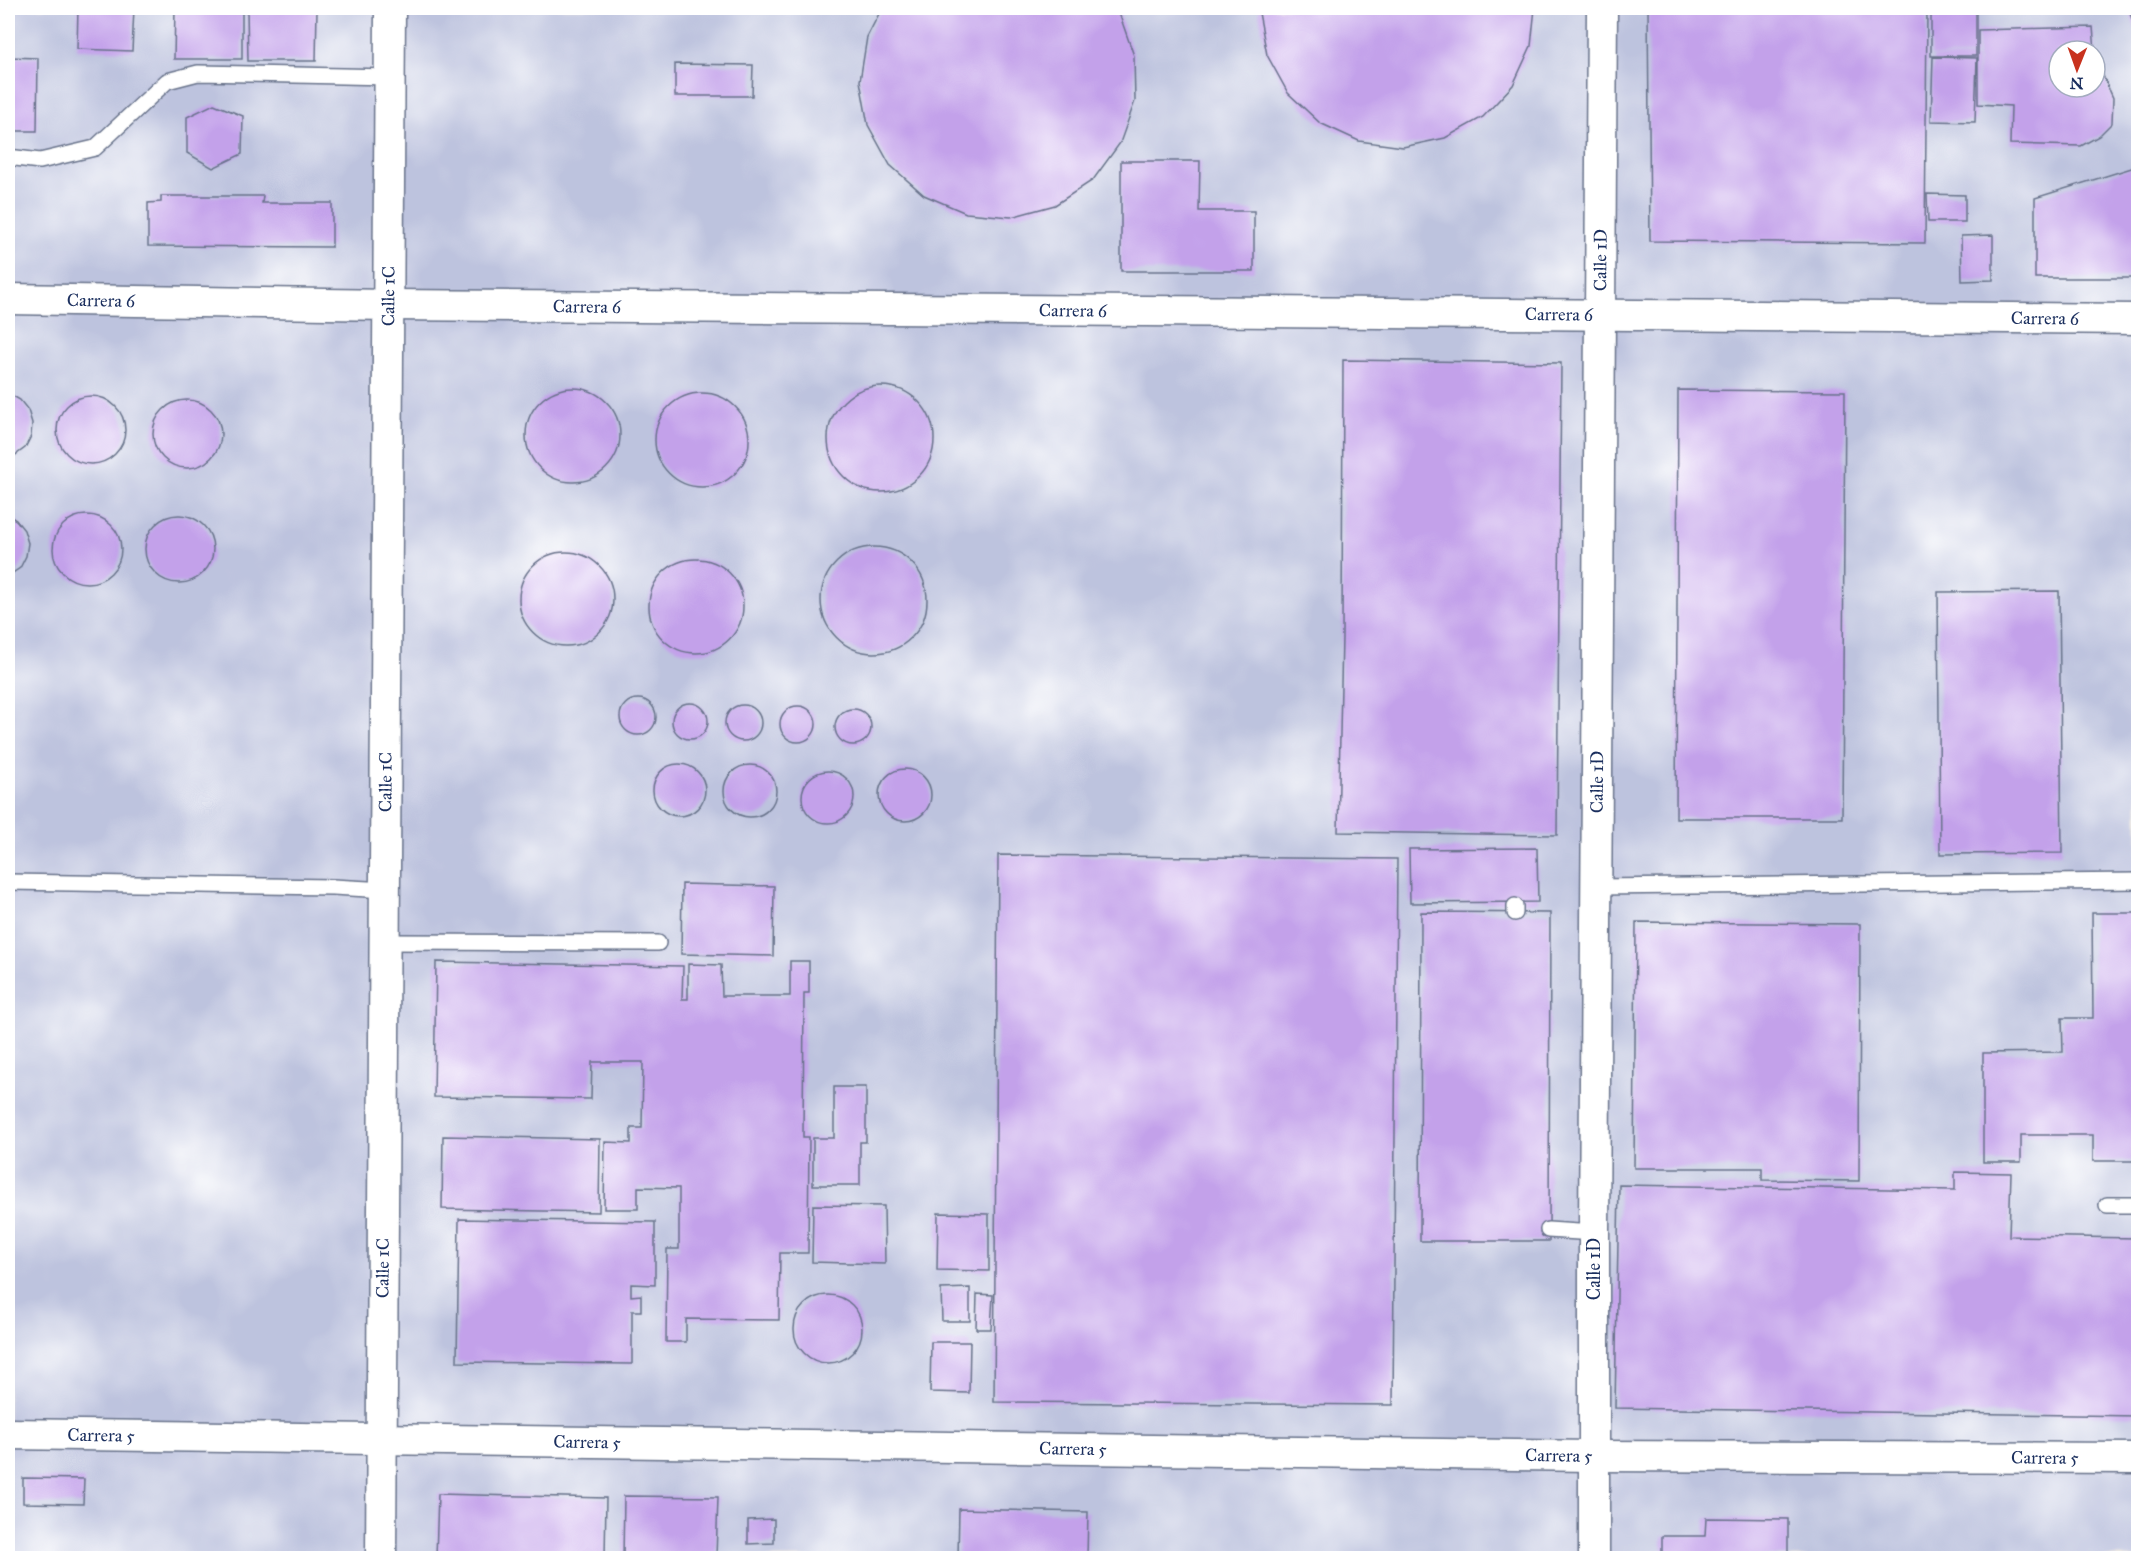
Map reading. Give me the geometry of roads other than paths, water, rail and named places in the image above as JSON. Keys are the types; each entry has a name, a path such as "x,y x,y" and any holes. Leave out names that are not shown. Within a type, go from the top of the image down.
{"street":[{"name":"Calle 1C","path":"381,1558 390,8"},
{"name":"Calle 1D","path":"1594,1558 1602,8"},
{"name":"Carrera 6","path":"8,299 389,305 2139,319"},
{"name":"Carrera 5","path":"8,1434 1593,1456 2139,1458"}],"lane":[{"path":"8,157 40,161 95,148 167,81 198,73 390,77"},
{"path":"1596,886 2139,881"},
{"path":"8,882 333,887 386,890"},
{"path":"385,942 658,943"},
{"path":"2107,1205 2139,1205"},
{"path":"1548,1230 1594,1233"}]}
